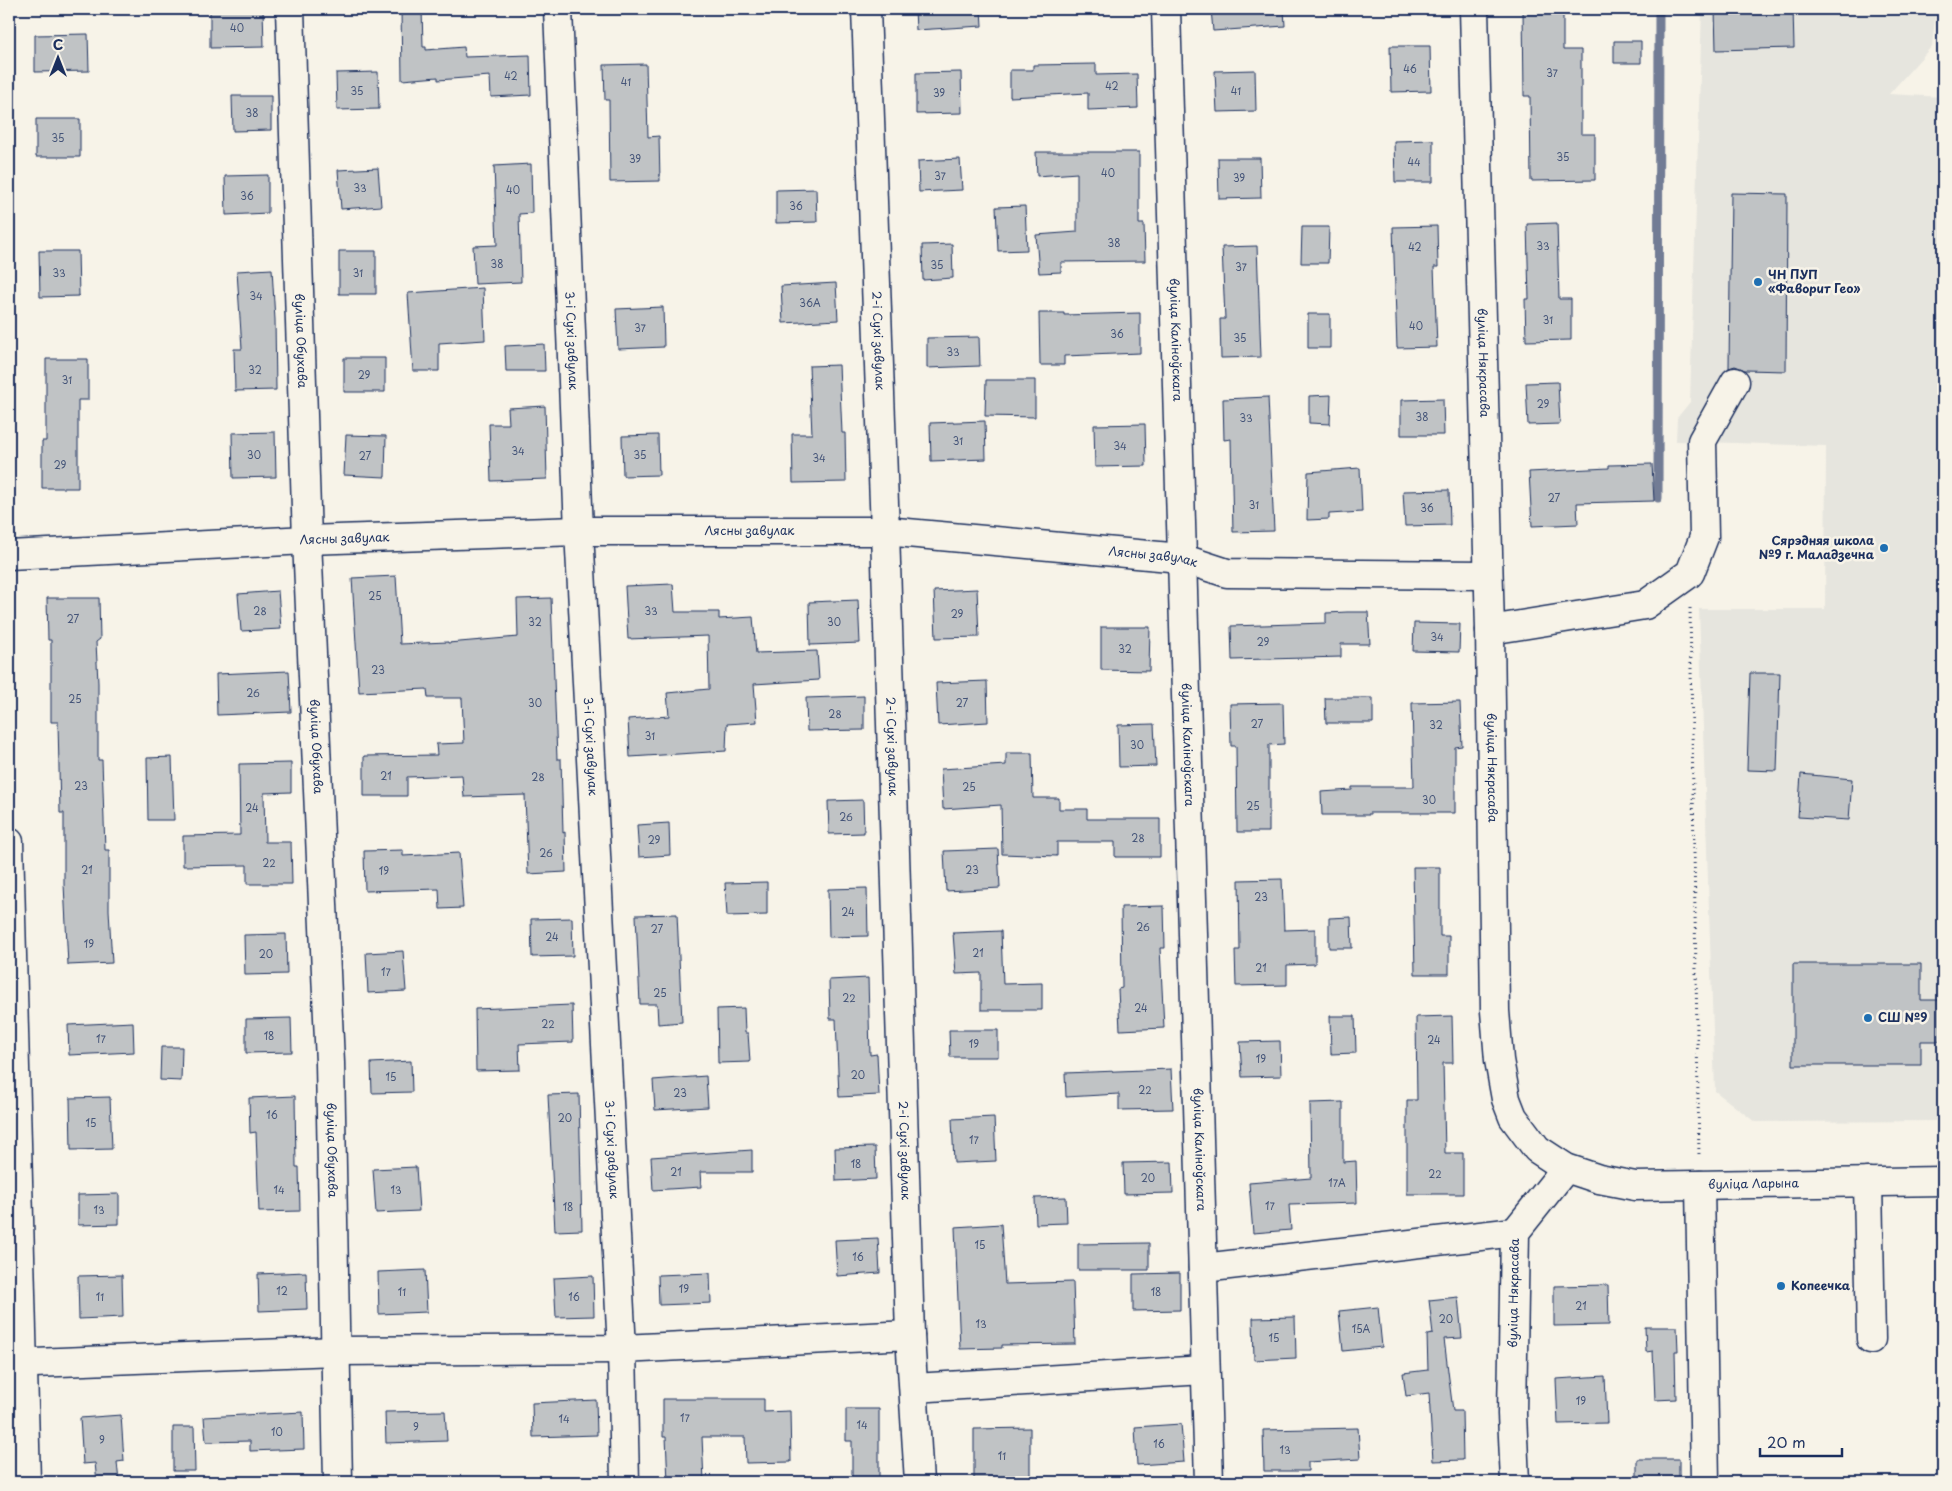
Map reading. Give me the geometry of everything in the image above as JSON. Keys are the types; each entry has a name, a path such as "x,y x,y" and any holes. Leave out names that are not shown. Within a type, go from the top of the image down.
{"street":[{"name":"вуліца Обухава","path":"290,9 307,540 330,1062 338,1482"},
{"name":"3-і Сухі завулак","path":"558,9 579,531 622,1349 625,1482"},
{"name":"2-і Сухі завулак","path":"866,9 885,531 910,1335 920,1482"},
{"name":"вуліца Каліноўскага","path":"1166,9 1208,1482"},
{"name":"вуліца Някрасава","path":"1474,9 1490,630 1495,1011 1499,1060 1506,1099 1513,1117 1537,1149 1566,1168 1515,1232 1512,1414 1515,1482"},
{"path":"1490,630 1646,605 1690,573 1704,537 1702,441 1735,382"},
{"name":"Лясны завулак","path":"9,555 307,540 579,531 885,531 1181,558 1227,573 1488,575"},
{"path":"9,842 16,1364 26,1482"},
{"name":"вуліца Ларына","path":"1566,1168 1599,1179 1635,1186 1943,1181"},
{"path":"1868,1182 1871,1339"},
{"path":"1700,1185 1705,1482"},
{"path":"1203,1268 1515,1232"},
{"path":"16,1364 336,1351 622,1349 910,1335"},
{"path":"914,1388 1204,1370"}],"path":[{"path":"1690,573 1700,1185"}],"shaded area":[{"name":"Сярэдняя школа №9 г. Маладзечна","path":"1702,9 1936,9 1932,46 1889,94 1943,97 1943,1121 1755,1122 1715,1091 1699,609 1825,609 1826,446 1676,441 1677,418 1690,402"}],"building":[{"path":"210,9 263,9 264,47 210,48"},
{"path":"401,9 422,9 423,47 426,47 426,50 464,47 465,57 530,55 531,95 491,97 490,76 438,80 438,77 402,80"},
{"path":"915,9 981,9 982,26 916,30"},
{"path":"1211,9 1284,9 1285,26 1213,31"},
{"path":"1523,9 1563,9 1563,50 1581,50 1581,134 1595,134 1595,180 1531,181 1530,96 1524,96"},
{"path":"1715,9 1793,9 1794,48 1716,50"},
{"path":"88,34 89,71 35,72 35,35"},
{"path":"1614,41 1641,41 1641,63 1614,63"},
{"path":"1390,46 1430,46 1431,91 1391,92"},
{"path":"646,64 648,137 659,136 660,181 610,182 609,100 605,100 604,65"},
{"path":"1096,64 1096,75 1137,74 1138,108 1088,110 1088,93 1010,97 1010,70 1033,70 1033,65"},
{"path":"1255,70 1256,111 1217,112 1215,71"},
{"path":"378,72 379,109 337,110 336,73"},
{"path":"961,72 962,113 916,114 916,73"},
{"path":"232,96 271,96 271,130 233,131"},
{"path":"36,119 80,119 80,157 36,157"},
{"path":"1433,140 1433,182 1395,182 1394,141"},
{"path":"1036,152 1139,152 1139,224 1144,224 1145,261 1061,262 1061,272 1039,273 1036,235 1077,232 1077,173 1037,176"},
{"path":"1218,158 1260,158 1261,198 1219,199"},
{"path":"960,159 962,190 919,192 918,161"},
{"path":"531,164 532,213 519,214 521,282 475,284 473,246 497,245 494,166"},
{"path":"378,168 381,206 341,209 338,170"},
{"path":"268,175 268,213 226,215 225,176"},
{"path":"816,189 817,222 776,223 776,190"},
{"name":"ЧН ПУП «Фаворит Гео»","path":"1731,193 1787,194 1786,371 1745,370 1735,366 1729,368"},
{"path":"1025,206 1027,250 998,251 996,207"},
{"path":"1557,223 1559,299 1571,299 1571,340 1526,341 1525,299 1529,299 1527,224"},
{"path":"1437,226 1438,267 1434,267 1437,347 1397,348 1393,227"},
{"path":"1302,227 1329,227 1328,263 1301,263"},
{"path":"952,244 953,278 923,280 922,245"},
{"path":"1257,246 1261,357 1221,358 1220,319 1225,319 1222,247"},
{"path":"39,251 78,251 79,296 40,297"},
{"path":"339,251 376,251 376,294 339,294"},
{"path":"272,269 276,390 235,391 234,349 242,349 237,271"},
{"path":"836,283 838,320 783,323 781,286"},
{"path":"483,288 485,340 439,343 439,371 413,371 408,293"},
{"path":"663,307 664,347 618,349 616,309"},
{"path":"1039,313 1064,313 1064,315 1140,313 1140,353 1064,356 1064,365 1040,365"},
{"path":"1308,314 1330,314 1330,348 1308,348"},
{"path":"979,337 980,366 927,368 927,338"},
{"path":"544,344 545,371 506,371 505,346"},
{"path":"344,358 385,358 385,392 344,392"},
{"path":"46,359 88,359 88,400 78,400 78,488 42,488 42,441 46,441"},
{"path":"839,365 842,433 845,433 846,482 793,483 792,434 812,434 809,366"},
{"path":"986,380 1035,380 1035,417 985,416"},
{"path":"1558,382 1560,424 1528,425 1526,383"},
{"path":"1331,395 1330,424 1309,423 1309,396"},
{"path":"1268,397 1274,531 1233,532 1231,439 1224,440 1223,399"},
{"path":"1443,399 1444,435 1401,435 1401,400"},
{"path":"545,406 547,479 491,481 489,424 509,424 508,408"},
{"path":"985,421 986,459 931,461 930,423"},
{"path":"1145,424 1146,466 1095,467 1094,425"},
{"path":"275,432 276,477 233,478 232,433"},
{"path":"346,435 386,436 385,477 344,475"},
{"path":"658,435 659,475 623,476 622,436"},
{"path":"1652,464 1654,501 1577,503 1578,524 1532,526 1529,472 1609,468 1609,465"},
{"path":"1360,468 1362,512 1329,514 1329,519 1307,520 1308,472"},
{"path":"1449,490 1450,525 1405,526 1403,491"},
{"path":"396,576 400,644 448,643 518,637 517,599 551,598 557,759 561,759 566,872 528,874 525,795 464,797 462,775 407,777 407,796 364,796 364,756 437,755 436,744 464,743 462,698 428,698 427,689 359,692 352,578"},
{"path":"673,584 675,612 719,612 719,619 753,617 756,653 817,651 819,680 754,684 757,722 727,724 726,751 630,757 628,719 669,716 667,693 709,689 708,636 628,639 625,586"},
{"path":"977,589 979,637 936,638 934,591"},
{"path":"278,591 281,629 241,631 238,594"},
{"path":"47,598 99,598 100,639 96,642 98,760 102,760 105,850 109,850 109,910 112,963 68,965 64,884 64,813 60,813 58,722 51,722 51,640 48,640"},
{"path":"858,600 860,643 810,645 809,602"},
{"path":"1368,612 1370,644 1341,644 1341,657 1232,660 1231,626 1326,623 1326,613"},
{"path":"1414,623 1460,624 1459,652 1413,651"},
{"path":"1101,627 1150,627 1149,671 1101,670"},
{"path":"289,671 291,712 217,715 216,674"},
{"path":"1750,673 1780,673 1777,771 1747,770"},
{"path":"987,681 988,722 938,725 936,683"},
{"path":"864,696 864,730 807,731 806,698"},
{"path":"1325,698 1373,698 1373,723 1326,723"},
{"path":"1460,702 1462,746 1455,747 1455,813 1322,815 1321,792 1352,790 1352,787 1414,787 1412,703"},
{"path":"1283,703 1284,744 1269,745 1269,832 1237,832 1236,746 1231,746 1230,704"},
{"path":"1154,724 1156,766 1119,767 1118,725"},
{"path":"1006,753 1032,753 1033,798 1059,798 1059,809 1087,809 1087,819 1160,819 1160,857 1115,857 1115,842 1057,842 1057,856 1002,854 1001,805 943,809 941,769 1006,765"},
{"path":"172,757 174,820 148,820 147,758"},
{"path":"291,763 291,792 264,793 265,842 291,842 292,884 247,884 247,865 183,866 183,836 240,835 239,764"},
{"path":"1801,774 1852,779 1849,820 1798,817"},
{"path":"863,800 864,833 829,834 828,801"},
{"path":"669,823 670,855 639,857 637,825"},
{"path":"998,849 1000,888 946,891 944,851"},
{"path":"403,850 403,856 459,853 463,908 440,909 439,889 365,891 364,851"},
{"path":"1413,867 1440,867 1440,936 1449,936 1449,974 1415,974"},
{"path":"1282,879 1284,930 1315,929 1315,964 1287,965 1287,985 1236,986 1235,950 1240,950 1239,880"},
{"path":"767,882 767,915 727,916 725,883"},
{"path":"867,888 868,936 829,937 828,889"},
{"path":"1164,906 1165,948 1160,948 1164,1028 1120,1030 1118,989 1122,988 1121,907"},
{"path":"677,914 682,1022 658,1024 657,1004 640,1004 636,915"},
{"path":"1351,917 1352,948 1329,948 1329,918"},
{"path":"572,918 573,956 532,957 531,919"},
{"path":"1001,931 1003,984 1042,983 1042,1010 981,1010 981,973 956,974 953,933"},
{"path":"286,934 287,974 245,975 244,935"},
{"path":"403,951 406,991 368,993 366,953"},
{"name":"СШ №9","path":"1793,964 1921,964 1921,1000 1943,1000 1943,1041 1921,1041 1921,1065 1793,1065"},
{"path":"868,978 870,1055 877,1054 879,1095 839,1097 836,1019 830,1019 829,980"},
{"path":"572,1005 573,1042 519,1044 520,1070 476,1071 475,1009"},
{"path":"744,1008 745,1033 748,1033 750,1062 718,1063 717,1009"},
{"path":"1330,1016 1355,1016 1356,1053 1331,1054"},
{"path":"1452,1016 1453,1063 1443,1063 1445,1153 1463,1153 1463,1194 1407,1194 1407,1100 1417,1100 1416,1017"},
{"path":"291,1018 292,1052 246,1053 246,1019"},
{"path":"133,1022 134,1052 69,1055 68,1025"},
{"path":"949,1030 998,1030 998,1057 950,1057"},
{"path":"1280,1041 1281,1076 1242,1077 1240,1042"},
{"path":"161,1047 182,1047 181,1081 160,1080"},
{"path":"411,1061 412,1092 372,1093 371,1063"},
{"path":"1171,1069 1173,1109 1119,1110 1119,1094 1066,1097 1065,1073"},
{"path":"706,1076 708,1107 655,1110 653,1080"},
{"path":"579,1094 582,1230 555,1231 548,1095"},
{"path":"295,1096 296,1167 299,1167 300,1211 259,1212 256,1132 250,1133 249,1098"},
{"path":"110,1097 112,1149 71,1150 70,1098"},
{"path":"1343,1102 1343,1162 1356,1161 1357,1203 1289,1205 1291,1230 1253,1233 1249,1183 1311,1178 1310,1103"},
{"path":"994,1117 996,1161 954,1163 952,1119"},
{"path":"875,1147 876,1179 836,1181 835,1148"},
{"path":"752,1150 752,1172 700,1172 701,1187 653,1190 651,1157"},
{"path":"1172,1162 1173,1193 1124,1194 1123,1163"},
{"path":"416,1167 419,1211 376,1213 373,1169"},
{"path":"119,1194 119,1224 78,1225 78,1195"},
{"path":"1066,1197 1067,1223 1036,1224 1035,1198"},
{"path":"1001,1224 1005,1284 1073,1282 1075,1344 1002,1345 1002,1348 960,1349 955,1227"},
{"path":"878,1238 880,1273 837,1276 835,1240"},
{"path":"1149,1243 1149,1270 1078,1270 1078,1244"},
{"path":"425,1270 427,1312 379,1314 378,1272"},
{"path":"306,1272 307,1309 259,1311 258,1274"},
{"path":"710,1273 711,1303 659,1305 658,1275"},
{"path":"1180,1273 1180,1310 1133,1311 1133,1274"},
{"path":"122,1275 123,1317 79,1319 78,1276"},
{"path":"593,1276 594,1316 556,1317 554,1278"},
{"path":"1608,1285 1609,1325 1554,1326 1554,1286"},
{"path":"1458,1297 1462,1338 1444,1339 1453,1411 1462,1411 1463,1460 1433,1461 1429,1393 1406,1396 1403,1373 1428,1370 1427,1335 1433,1334 1429,1300"},
{"path":"1378,1307 1382,1347 1343,1351 1339,1311"},
{"path":"1295,1317 1296,1358 1254,1360 1253,1318"},
{"path":"1645,1327 1677,1327 1678,1351 1675,1351 1676,1399 1655,1400 1653,1351 1646,1352"},
{"path":"1605,1376 1607,1423 1558,1424 1556,1379"},
{"path":"663,1399 764,1399 764,1412 790,1411 791,1462 746,1463 745,1437 702,1437 704,1482 668,1482 666,1437 663,1437"},
{"path":"596,1400 597,1435 533,1437 532,1403"},
{"path":"846,1409 879,1409 879,1482 852,1482 852,1441 846,1441"},
{"path":"445,1411 447,1441 386,1443 385,1412"},
{"path":"303,1412 304,1449 250,1451 250,1441 206,1442 204,1417"},
{"path":"121,1415 124,1461 117,1462 119,1482 97,1482 95,1463 83,1464 80,1418"},
{"path":"1181,1424 1184,1462 1137,1465 1135,1427"},
{"path":"173,1427 194,1427 195,1471 173,1471"},
{"path":"1030,1428 1030,1482 974,1482 974,1429"},
{"path":"1358,1428 1360,1459 1308,1462 1308,1471 1264,1471 1263,1430"},
{"path":"1637,1459 1679,1459 1679,1482 1637,1482"}],"waterway":[{"path":"1658,498 1659,9"}],"place":[{"name":"ЧН ПУП «Фаворит Гео»","path":"1758,282"},
{"name":"Сярэдняя школа №9 г. Маладзечна","path":"1884,548"},
{"name":"СШ №9","path":"1868,1018"},
{"name":"Копеечка","path":"1781,1286"}]}
